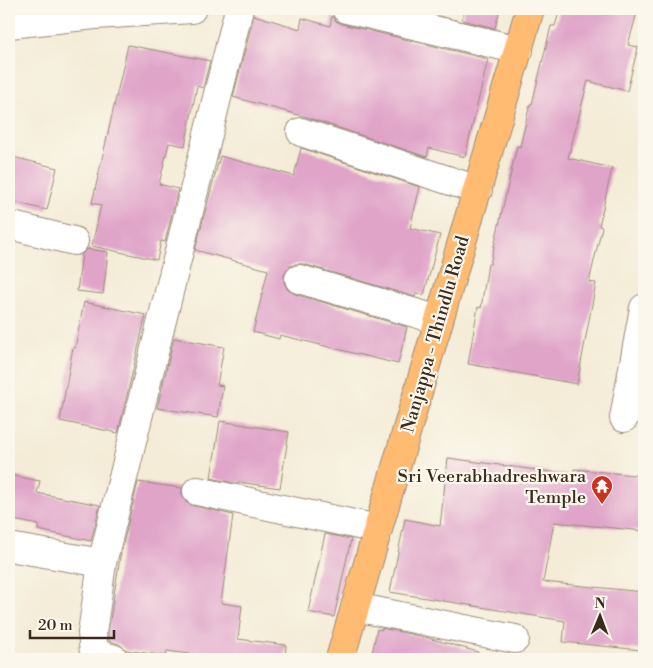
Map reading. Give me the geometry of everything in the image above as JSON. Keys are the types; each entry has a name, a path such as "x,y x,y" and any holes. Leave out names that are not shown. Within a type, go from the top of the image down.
{"main road":[{"name":"Nanjappa - Thindlu Road","path":"340,659 530,9"}],"street":[{"path":"9,24 95,15 192,9"},
{"path":"114,659 94,653 92,633 102,563 239,9"},
{"path":"346,9 519,50"},
{"path":"301,132 478,190"},
{"path":"9,225 74,241"},
{"path":"299,279 440,320"},
{"path":"624,418 644,308"},
{"path":"197,491 378,529"},
{"path":"9,547 102,563"},
{"path":"355,607 515,639"}],"building":[{"path":"464,9 500,9 495,28 462,20"},
{"path":"560,9 638,9 628,45 638,47 627,91 588,81 568,158 612,168 599,226 602,227 589,282 596,283 577,384 468,364 478,307 481,308 488,264 490,264 517,146 520,147 551,26 555,26"},
{"path":"254,15 300,29 302,18 330,26 332,16 342,24 488,59 465,157 429,148 427,157 306,117 233,97"},
{"path":"128,45 210,61 203,88 197,86 185,146 169,143 159,184 178,189 165,242 161,241 157,260 92,246 101,205 92,203"},
{"path":"301,148 420,187 410,228 440,235 424,295 416,293 415,297 303,264 289,267 284,275 287,289 295,294 407,327 398,364 280,335 279,339 253,332 268,270 195,250 220,156 294,176"},
{"path":"9,156 57,168 47,210 9,201"},
{"path":"87,249 108,252 103,294 77,291 82,254"},
{"path":"84,302 146,315 118,433 60,421 73,347 75,348"},
{"path":"174,338 224,347 217,385 223,386 218,417 157,408"},
{"path":"220,421 289,432 280,488 238,482 237,484 211,478"},
{"path":"448,458 573,475 574,469 644,476 644,531 554,522 543,582 644,592 641,650 563,642 565,621 390,592 405,519 440,526"},
{"path":"9,475 40,481 37,493 100,505 91,541 38,530 39,525 9,519"},
{"path":"138,482 182,488 182,496 187,503 233,515 221,603 242,606 238,639 286,645 285,659 228,659 167,651 166,656 126,650 119,644 109,641 108,633 120,557"},
{"path":"325,534 351,539 334,617 308,612"},
{"path":"382,628 478,652 477,659 371,659 377,629 382,630"}],"place":[{"name":"Sri Veerabhadreshwara Temple","path":"602,505"}]}
